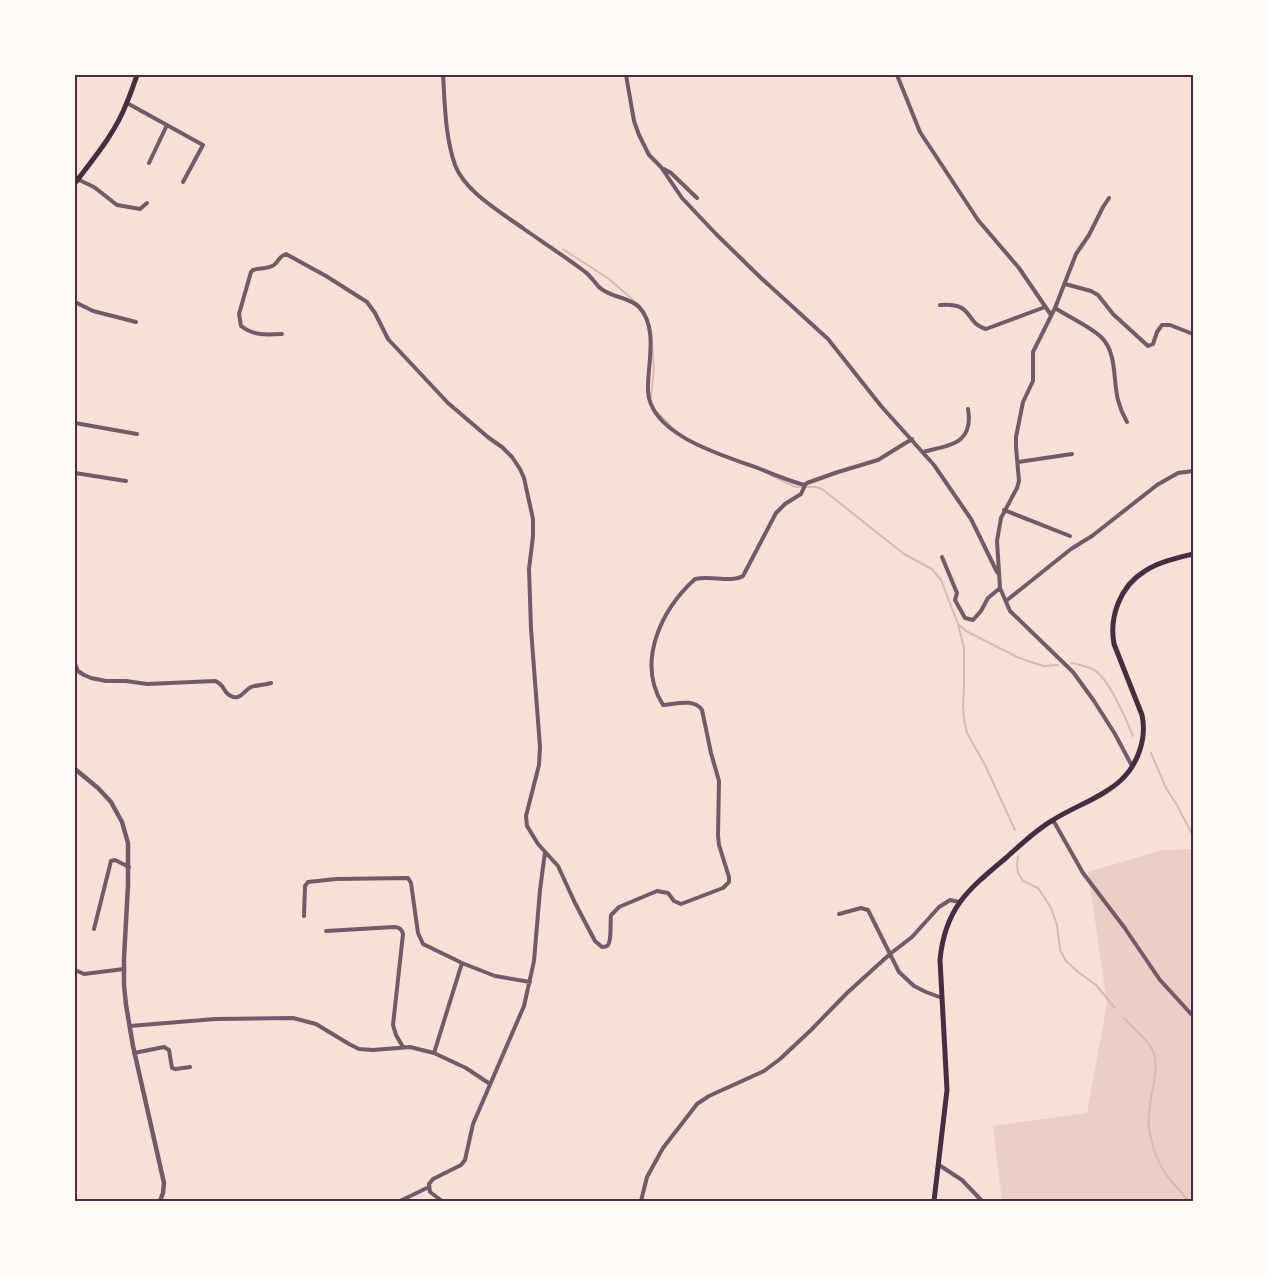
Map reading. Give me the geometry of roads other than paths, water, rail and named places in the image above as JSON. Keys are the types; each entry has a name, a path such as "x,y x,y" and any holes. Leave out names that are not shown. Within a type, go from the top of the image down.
{"main road":[{"path":"76,180 105,141 127,104 137,75"},
{"path":"934,1201 947,1090 940,960 942,942 950,919 958,902 984,875 1053,820 1115,785 1123,779 1132,766 1143,742 1144,724 1114,644 1113,621 1116,608 1128,586 1145,570 1193,554"}],"street":[{"path":"443,75 449,142 455,166 465,181 489,204 587,273 600,289 624,298 641,309 647,321 650,338 648,392 650,402 665,424 707,450 804,486"},
{"path":"626,75 633,115 639,135 649,155 682,198 716,234 828,339 881,406 934,465 971,519 999,575"},
{"path":"897,75 920,132 978,220 1019,267 1051,315"},
{"path":"127,104 203,145 183,182"},
{"path":"149,163 167,125"},
{"path":"660,167 671,173 697,198"},
{"path":"76,180 94,187 117,205 140,209 147,203"},
{"path":"1109,198 1076,254 1065,284 1032,352 1033,381 1023,402 1016,437 1019,481 1004,510 997,534 1000,588 1010,611 1073,672 1105,718 1132,766"},
{"path":"282,334 252,333 241,326 239,314 251,272 270,267 286,254 367,302 388,339 448,403 502,447 520,469 533,519 529,568 540,747 539,765 526,819 529,831 558,866 595,941 602,947 607,946 610,941 611,915 619,907 657,891 668,893 674,901 681,904 723,888 729,882 718,835 719,781 702,710 698,704 693,702 663,704 652,679 652,657 657,636 668,610 692,581 702,577 735,579 743,576 776,513 801,494 804,486 829,474 878,460 912,439"},
{"path":"1065,284 1095,292 1113,314 1148,345 1153,344 1162,325 1193,334"},
{"path":"75,302 93,310 136,322"},
{"path":"940,305 957,306 964,309 980,327 986,329 1045,307"},
{"path":"1054,308 1100,335 1107,344 1112,359 1118,399 1127,422"},
{"path":"923,452 961,440 970,424 968,409"},
{"path":"75,423 137,434"},
{"path":"1018,462 1072,454"},
{"path":"1005,601 1071,549 1092,537 1157,485 1178,473 1193,471"},
{"path":"75,473 126,481"},
{"path":"1004,510 1070,536"},
{"path":"942,556 957,593 955,600 965,618 973,620 988,598 1000,588"},
{"path":"75,622 75,637"},
{"path":"75,664 79,672 84,675 106,681 147,684 216,681 222,684 227,693 239,697 250,687 271,683"},
{"path":"75,769 98,788 114,807 127,835 129,867 124,985 134,1053 164,1183 160,1201"},
{"path":"1053,820 1083,873 1160,980 1193,1016"},
{"path":"442,1201 432,1194 429,1184 433,1179 461,1165 465,1160 473,1124 524,1006 534,961 540,890 546,852"},
{"path":"94,929 111,861 115,860 129,867"},
{"path":"304,916 305,886 308,882 336,879 408,878 411,883 420,941 426,947 500,977 530,982"},
{"path":"641,1201 647,1177 663,1148 698,1104 709,1096 764,1071 780,1059 890,954 912,936 939,907 950,900 958,902"},
{"path":"839,914 861,908 868,910 899,972 914,986 942,998"},
{"path":"326,931 394,927 402,930 393,1025 403,1047"},
{"path":"434,1053 462,963"},
{"path":"75,970 84,974 124,969"},
{"path":"130,1026 215,1019 293,1018 316,1024 359,1049 403,1047 434,1053 466,1068 490,1084"},
{"path":"134,1053 164,1047 169,1050 172,1068 190,1067"},
{"path":"939,1165 962,1179 982,1201"},
{"path":"400,1201 429,1187"}],"waterway":[{"path":"563,249 609,279 639,305"},
{"path":"651,331 654,369 651,397"},
{"path":"658,413 671,426"},
{"path":"770,475 796,487 822,489 904,554 932,569 941,580 958,624 966,631 1017,657 1044,666 1058,665"},
{"path":"958,624 964,648 963,706 967,733 985,765 1015,830"},
{"path":"1071,663 1094,670 1105,681 1133,736"},
{"path":"1151,753 1166,788 1193,836"},
{"path":"1018,856 1018,873 1023,881 1038,888 1051,908 1057,925 1060,950 1066,961 1096,985 1115,1008"},
{"path":"1124,1018 1146,1041 1155,1057 1155,1076 1148,1119 1151,1138 1157,1159 1188,1201"}]}
